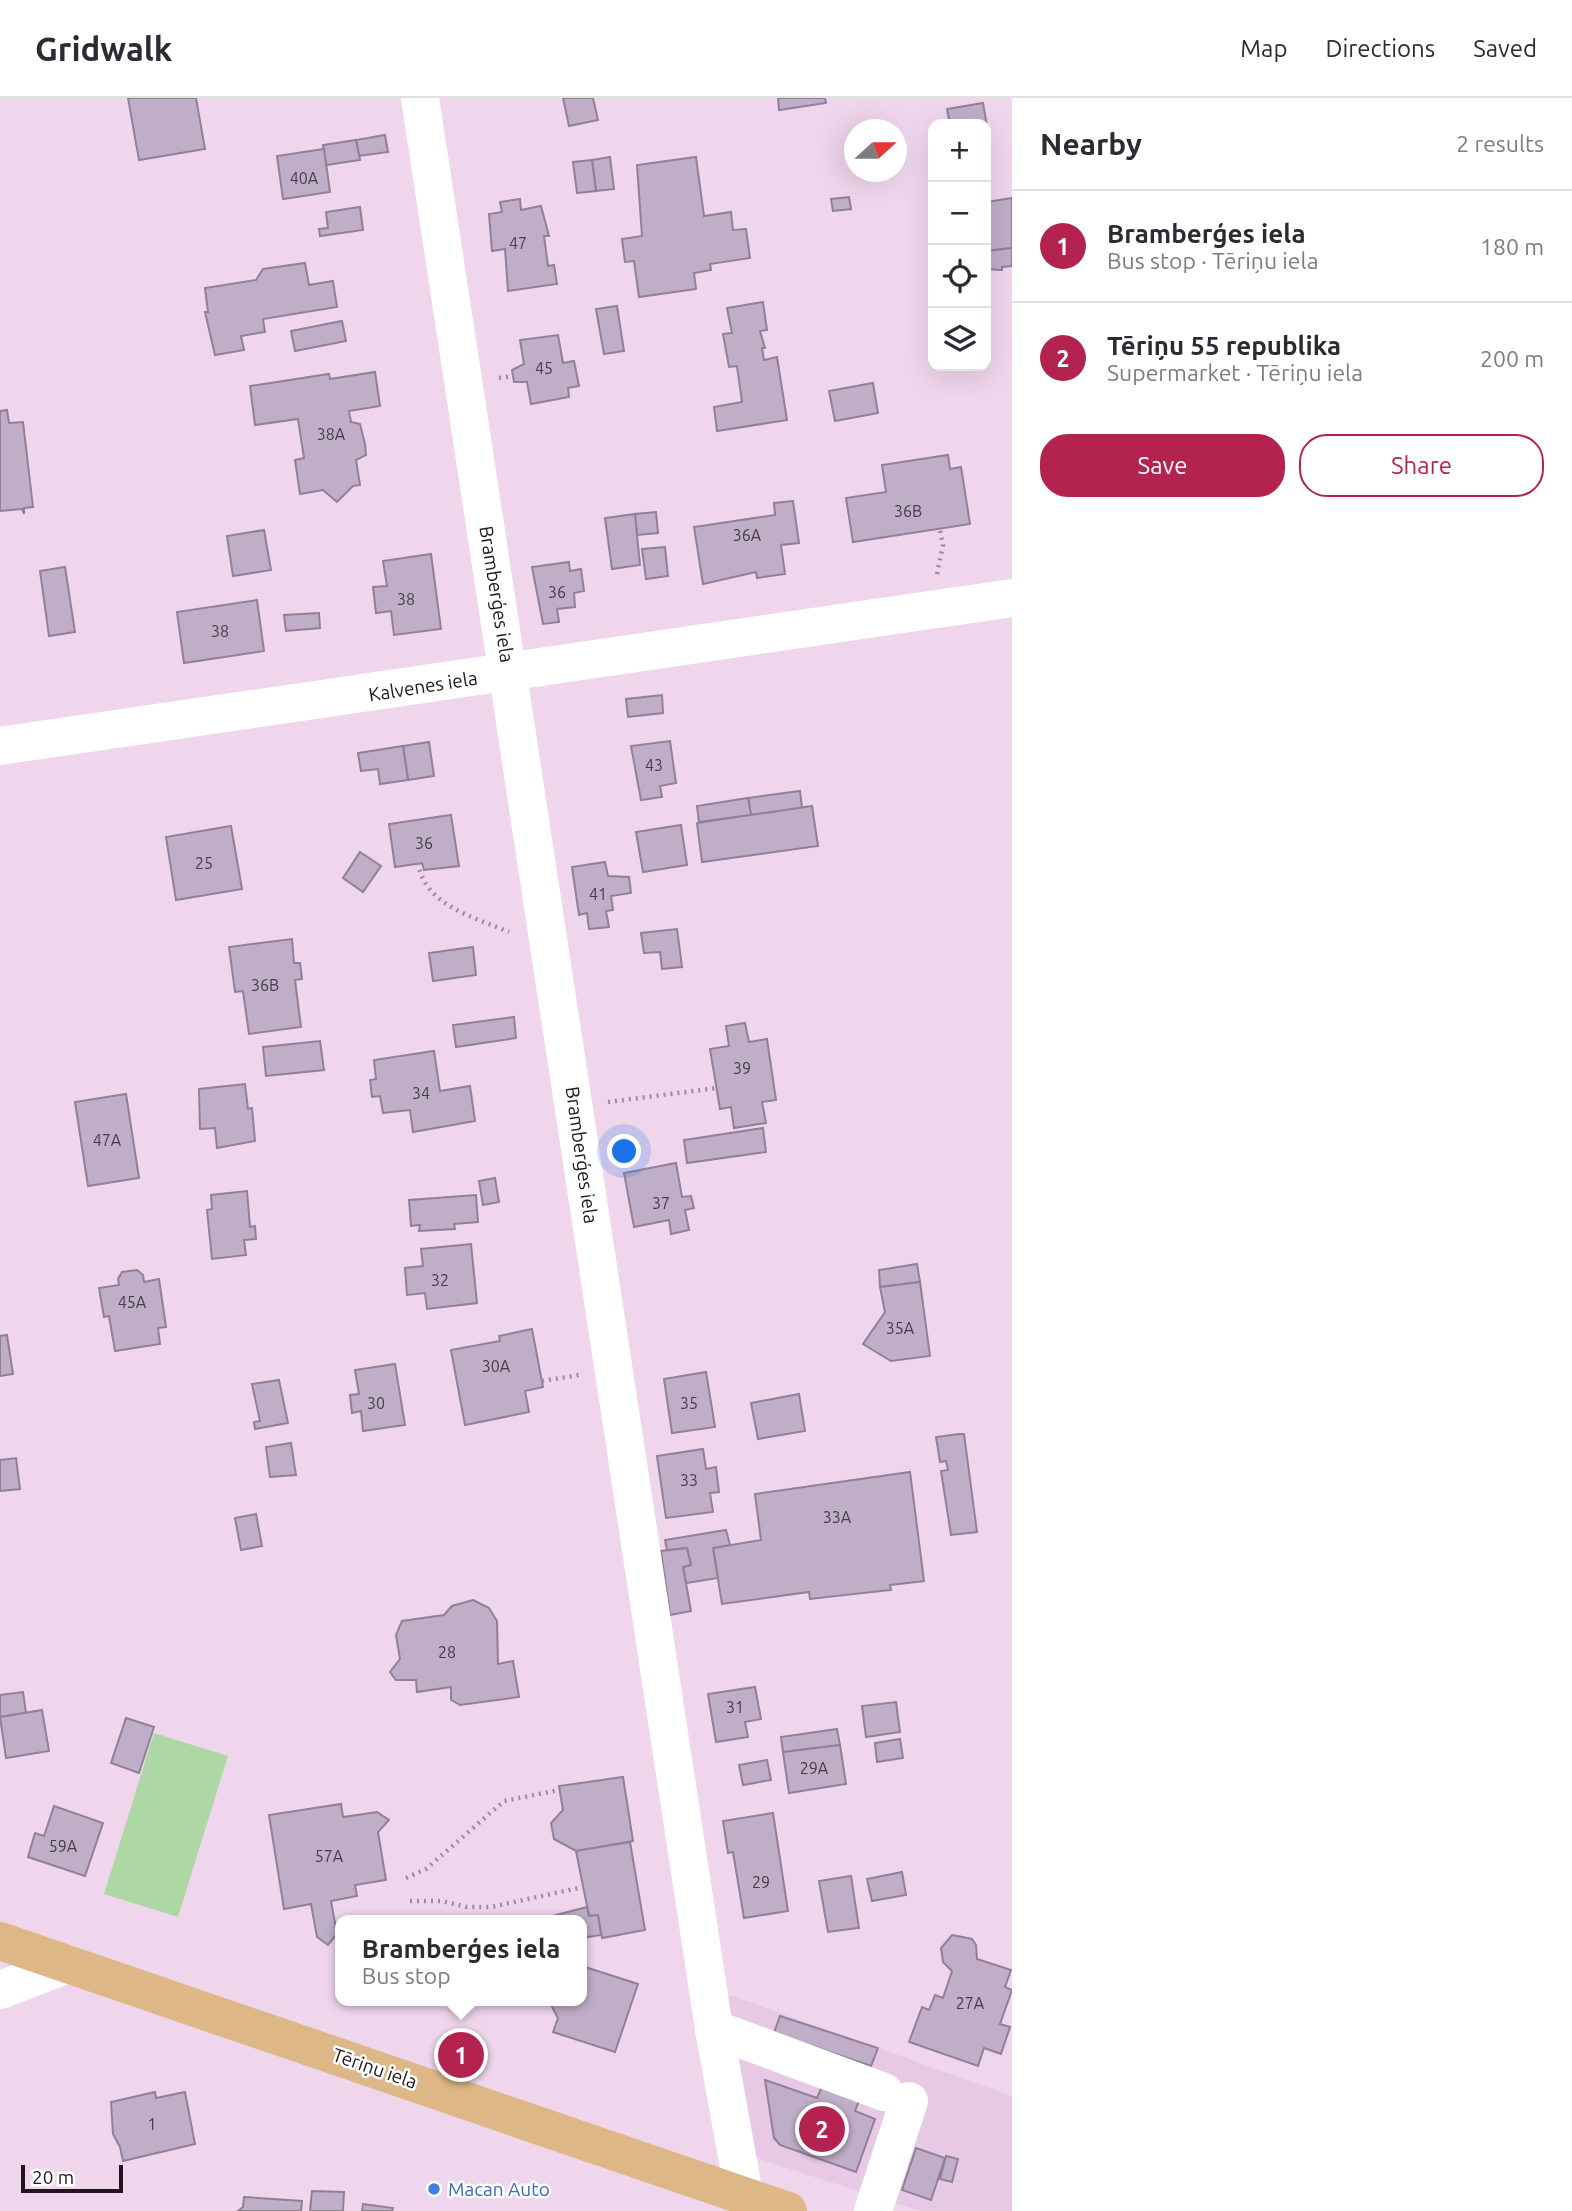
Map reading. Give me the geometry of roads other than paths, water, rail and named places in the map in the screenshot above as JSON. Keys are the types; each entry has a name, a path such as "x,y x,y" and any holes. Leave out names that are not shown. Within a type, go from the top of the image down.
{"main road":[{"name":"Tēriņu iela","path":"0,1941 745,2203 788,2211"}],"street":[{"name":"Bramberģes iela","path":"419,98 574,1098 714,2029 745,2203"},
{"name":"Kalvenes iela","path":"0,746 1012,598"},
{"path":"0,1990 68,1964"},
{"path":"714,2029 896,2097 873,2211"}],"place":[{"name":"Bramberģes iela","path":"461,2055"},
{"name":"Tēriņu 55 republika","path":"822,2129"},
{"name":"Macan Auto","path":"434,2189"}]}
